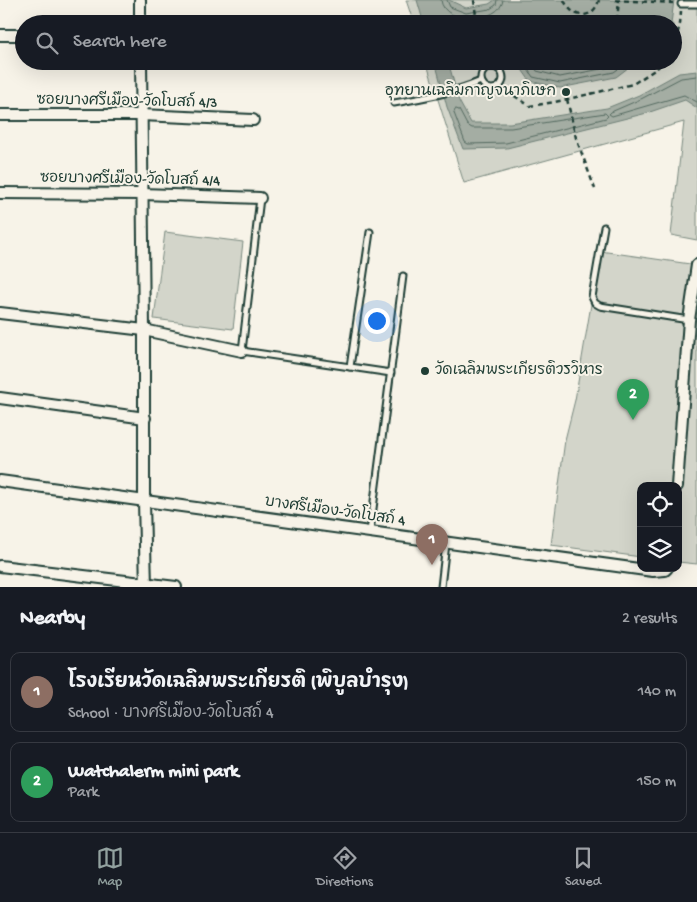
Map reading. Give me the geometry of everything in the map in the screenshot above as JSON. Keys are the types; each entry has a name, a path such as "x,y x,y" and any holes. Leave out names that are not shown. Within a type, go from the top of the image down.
{"street":[{"path":"140,0 140,15"},
{"path":"0,35 15,35"},
{"path":"141,70 146,585"},
{"name":"ซอยบางศรีเมือง-วัดโบสถ์ 4/3","path":"0,115 141,115 253,120"},
{"name":"ซอยบางศรีเมือง-วัดโบสถ์ 4/4","path":"0,193 142,194 260,198"},
{"path":"677,482 689,320 697,265"},
{"path":"0,313 144,330 242,351"},
{"path":"0,398 145,418"},
{"name":"บางศรีเมือง-วัดโบสถ์ 4","path":"0,481 637,569"},
{"path":"0,566 146,585 176,587"}],"lane":[{"path":"681,4 697,4"},
{"path":"481,81 484,70"},
{"path":"481,81 488,88 496,88 502,79 499,70"},
{"path":"394,102 458,90 481,81"},
{"path":"260,198 242,351 391,373"},
{"path":"604,226 592,297 594,303 600,306 689,320"},
{"path":"350,367 370,232"},
{"path":"370,532 403,276"},
{"path":"441,587 446,543"}],"path":[{"path":"474,0 476,15"},
{"path":"564,0 574,14 583,15 591,13 597,7 599,0"},
{"path":"615,0 681,4 680,15"},
{"path":"618,15 619,0"},
{"path":"499,86 530,106 633,84 654,70"},
{"path":"567,99 576,138 595,189"}],"shaded area":[{"name":"อุทยานเฉลิมกาญจนาภิเษก","path":"406,0 697,0 697,240 671,235 684,122 464,183 429,70 682,70 682,15 411,15"},
{"path":"165,232 243,242 233,329 154,319"},
{"path":"600,251 697,265 697,564 682,562 682,482 637,482 637,556 551,545 565,440 575,400"}],"water":[{"path":"417,0 449,0 466,8 489,4 495,0 674,0 672,15 421,15"},
{"path":"437,70 450,70 459,101 471,123 510,123 607,108 639,95 679,73 697,71 697,108 685,100 647,113 507,148 463,149 447,107"},
{"path":"522,70 625,70 616,77 560,88 530,81"}],"place":[{"name":"อุทยานเฉลิมกาญจนาภิเษก","path":"566,92"},
{"name":"วัดเฉลิมพระเกียรติวรวิหาร","path":"425,371"},
{"name":"Watchalerm mini park","path":"633,420"},
{"name":"โรงเรียนวัดเฉลิมพระเกียรติ (พิบูลบำรุง)","path":"432,565"}]}
